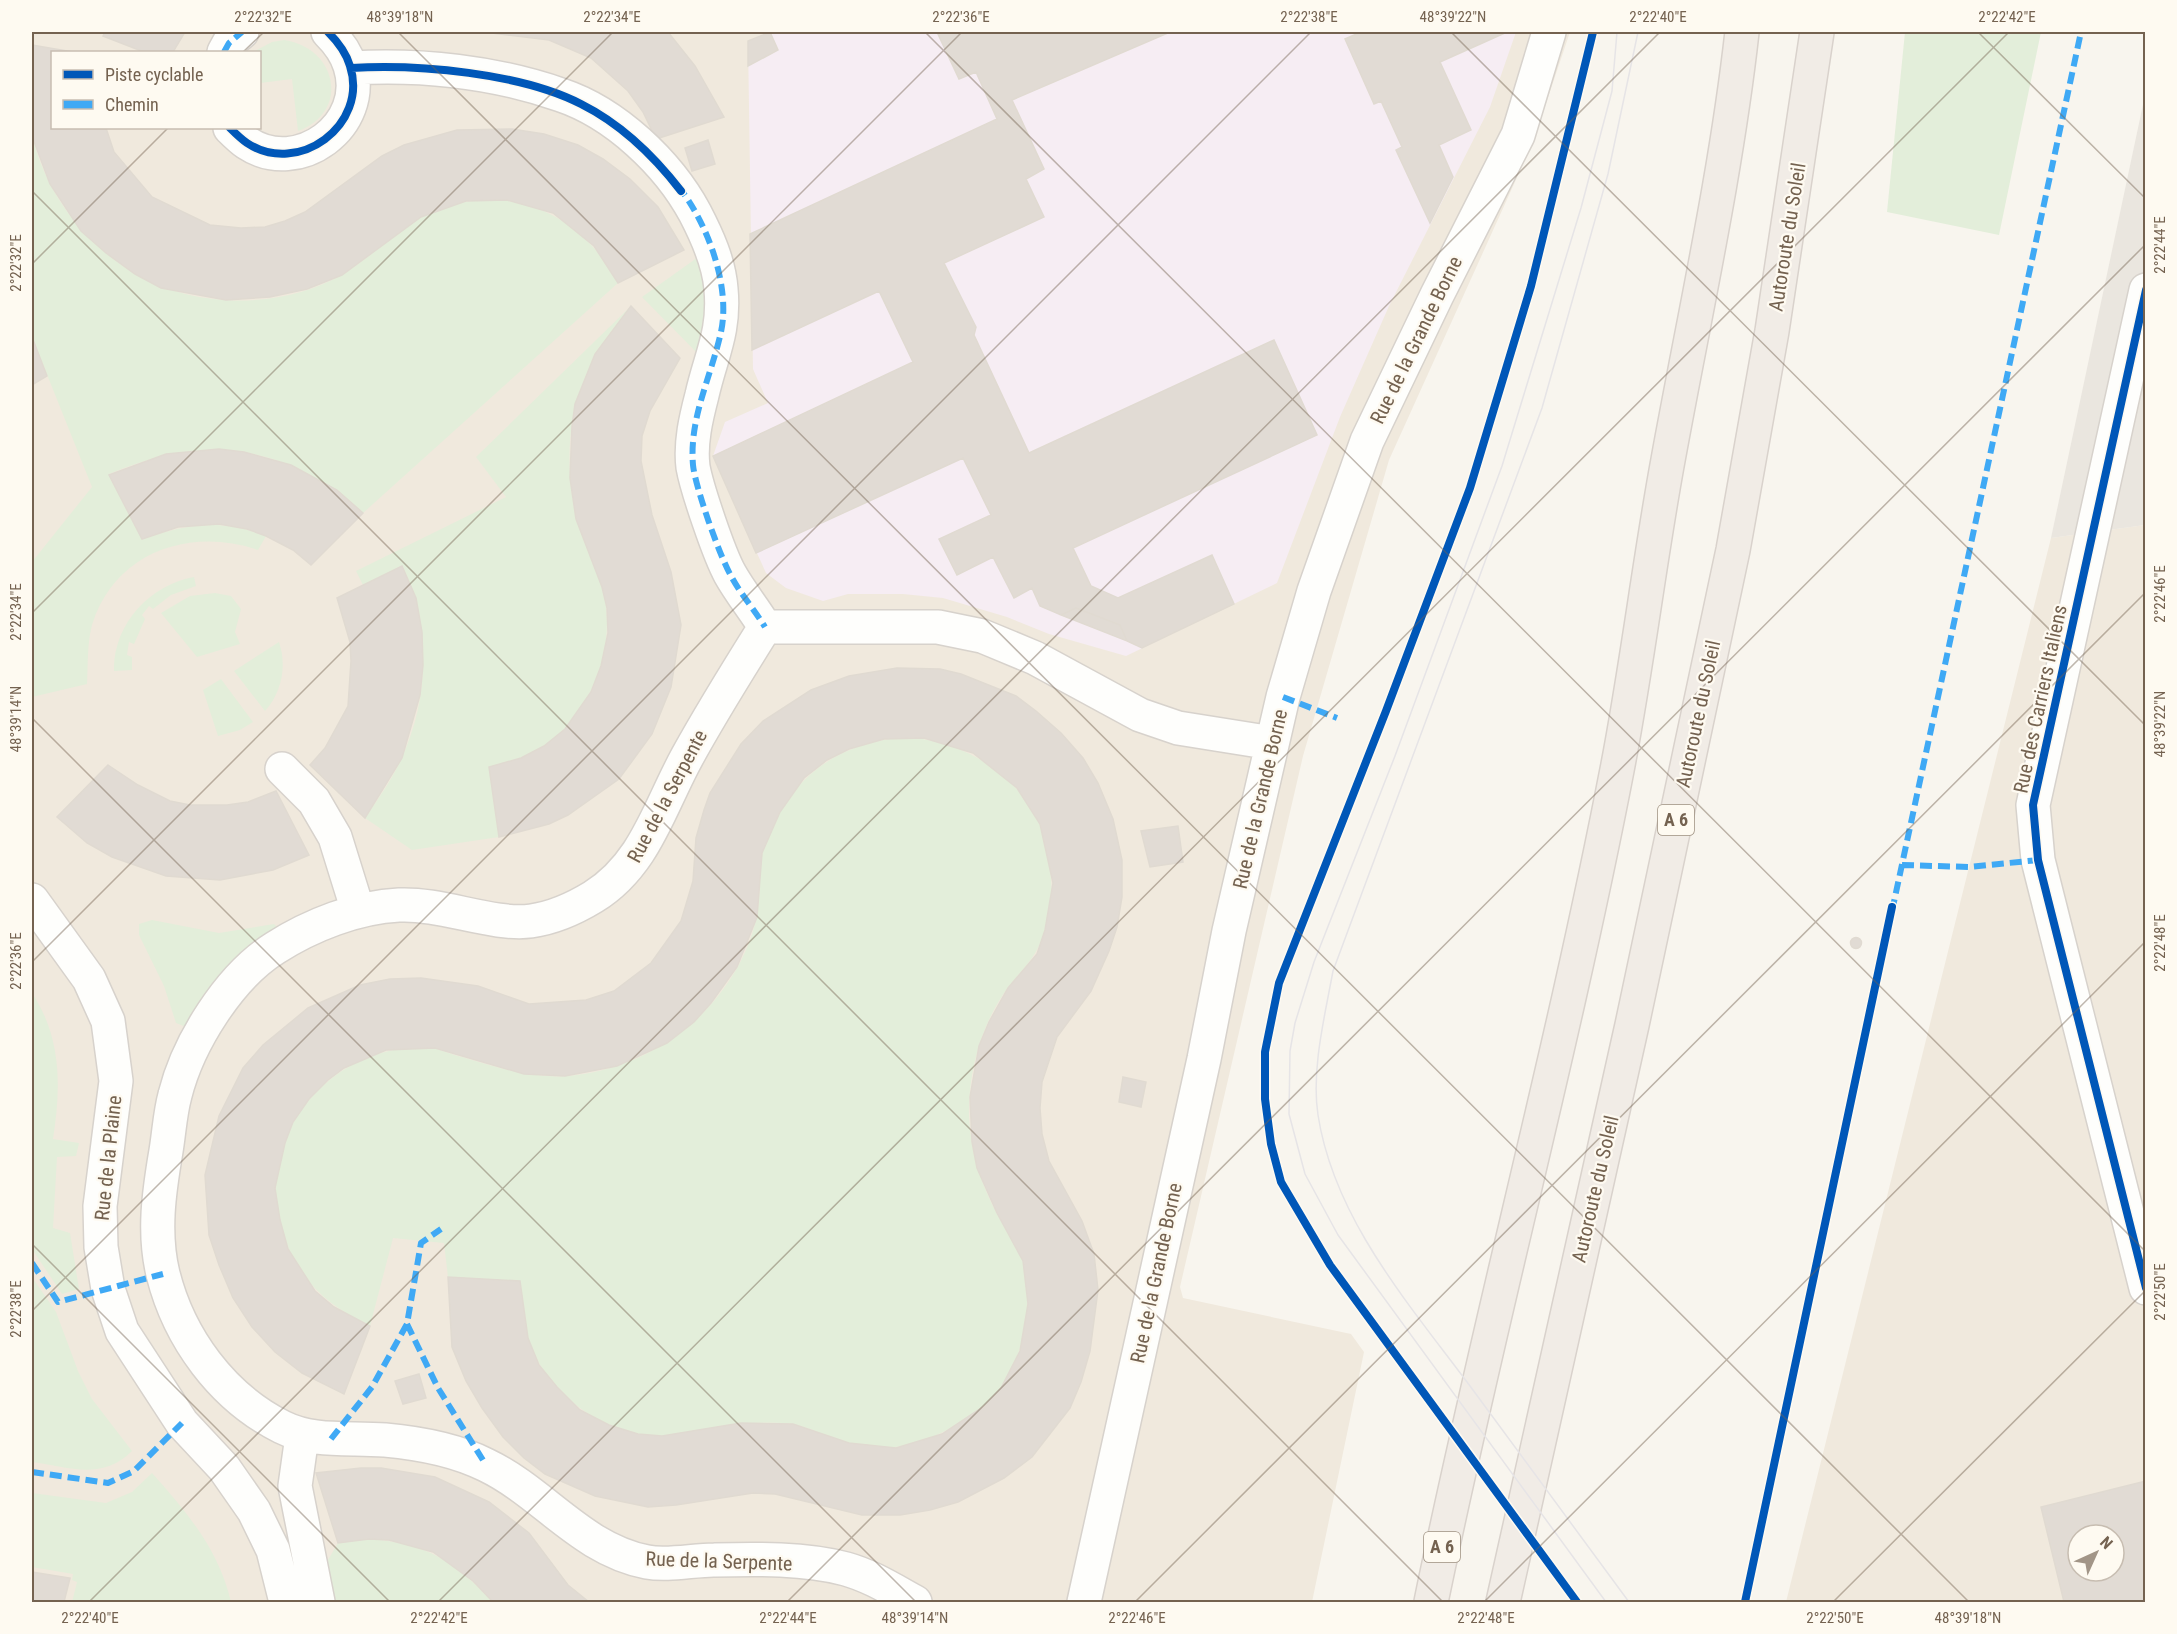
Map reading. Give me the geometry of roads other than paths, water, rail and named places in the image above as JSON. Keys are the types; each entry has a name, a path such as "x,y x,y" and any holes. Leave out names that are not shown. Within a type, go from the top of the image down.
{"highway":[{"name":"A 6","path":"1431,1602 1454,1492 1566,1005 1617,767 1655,529 1734,105 1742,32"},
{"name":"Autoroute du Soleil","path":"1503,1602 1632,1025 1733,550 1772,331 1817,32"}],"street":[{"path":"225,51 242,32"},
{"path":"231,129 247,144 269,153 292,154 315,147 334,133 347,114 353,91 351,68 342,48 328,32"},
{"name":"Rue de la Grande Borne","path":"1084,1602 1272,742 1314,591 1367,441 1437,295 1518,135 1549,32"},
{"path":"351,68 414,66 510,82 562,95 608,120 637,142 681,190 710,242 722,287 722,330 702,395 693,435 693,467 729,573 765,627 938,627 982,636 1035,658 1140,715 1178,728 1272,742"},
{"name":"Rue des Carriers Italiens","path":"2145,291 2033,805 2037,860 2145,1288"},
{"name":"Rue de la Serpente","path":"765,627 689,753 668,792 649,838 627,871 595,896 565,912 530,921 401,905 358,911 306,931 272,950 242,975 218,1005 201,1032 175,1093 158,1200 158,1241 163,1274 176,1311 193,1346 232,1393 258,1414 302,1436 386,1440 436,1448 486,1465 605,1549 651,1563 780,1560 844,1569 882,1584 915,1602"},
{"path":"282,769 314,801 335,837 358,911"},
{"name":"Rue de la Plaine","path":"32,900 89,979 108,1020 117,1082 100,1206 101,1247 108,1289 122,1331 182,1423 224,1468 254,1511 273,1550 286,1602"},
{"path":"302,1436 295,1486 318,1602"}],"tram line":[{"path":"1606,1602 1338,1235 1305,1174 1289,1114 1290,1051 1295,1023 1314,962 1395,756 1502,466 1581,208 1612,91 1617,32"},
{"path":"1629,1602 1399,1292 1377,1259 1340,1190 1327,1153 1318,1115 1316,1080 1333,971 1542,408 1608,174 1638,32"}]}
